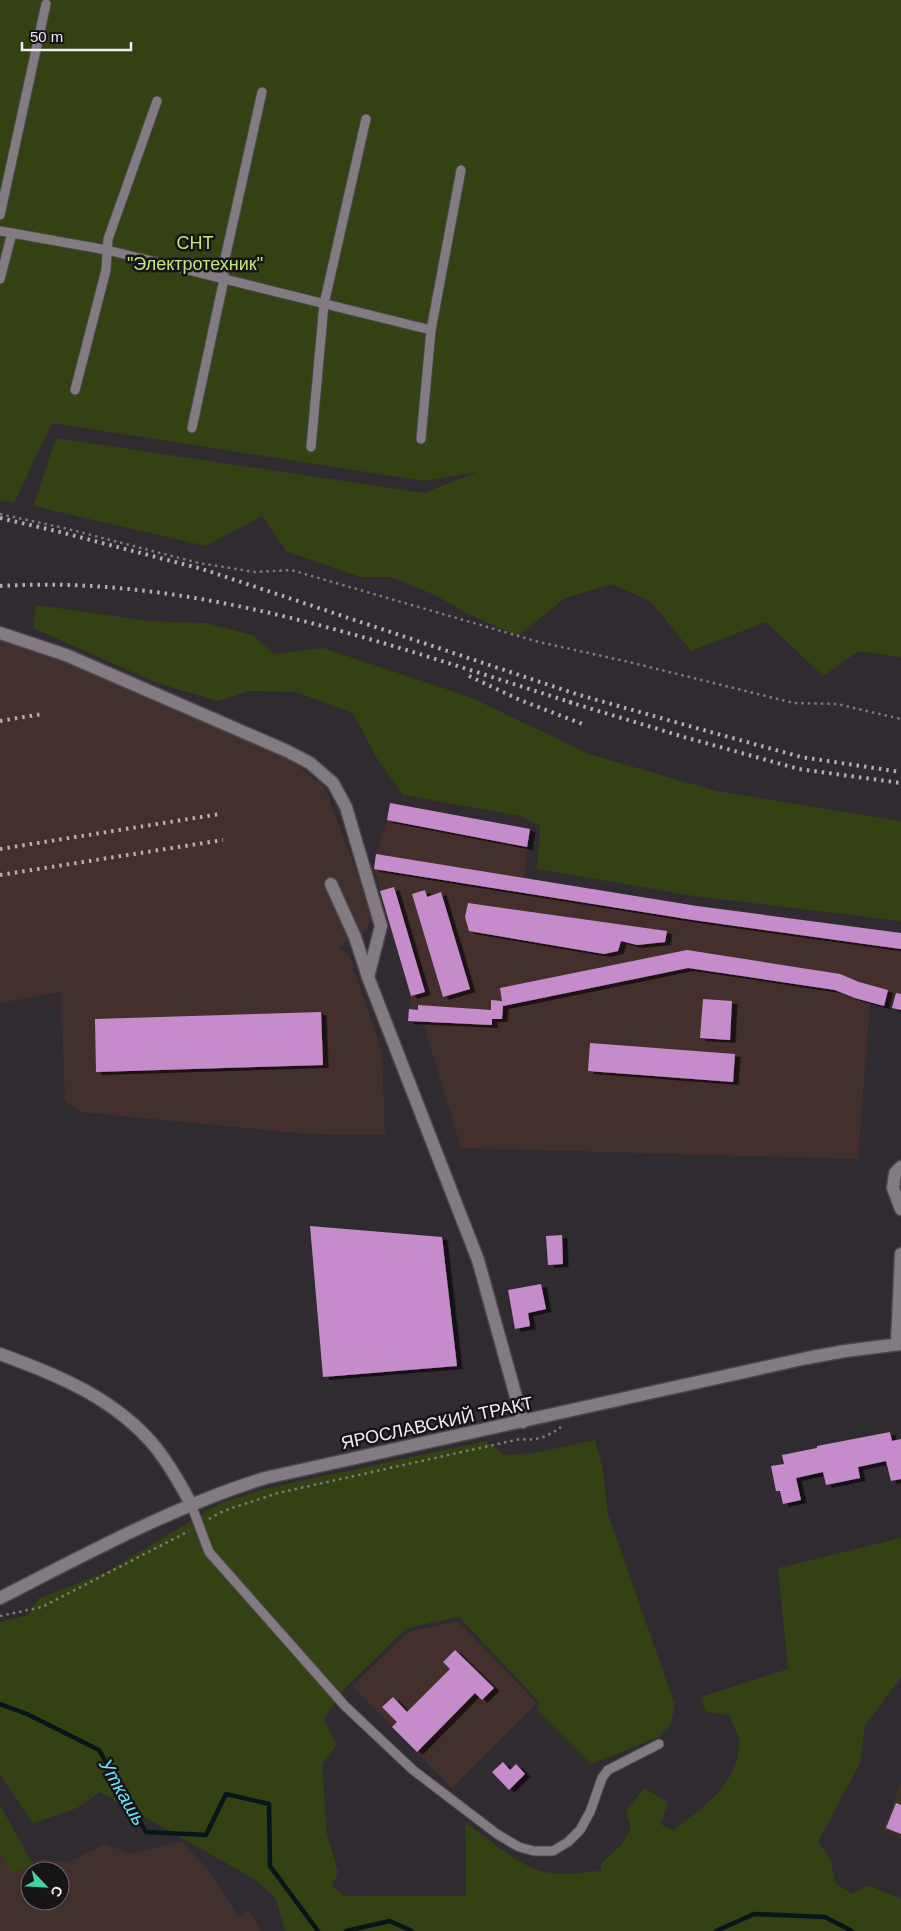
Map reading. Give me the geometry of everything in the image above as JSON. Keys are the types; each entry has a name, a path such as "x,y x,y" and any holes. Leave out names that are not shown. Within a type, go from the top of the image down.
{"street":[{"path":"0,633 66,655 286,751 310,763 333,783 346,807 381,926 368,977"},
{"path":"331,884 355,937 368,977 478,1260 523,1422"},
{"path":"901,1167 894,1173 893,1188 901,1209"},
{"path":"899,1344 901,1254"},
{"name":"ЯРОСЛАВСКИЙ ТРАКТ","path":"0,1598 191,1504 265,1478 807,1358 899,1344"},
{"path":"0,1354 64,1379 106,1402 127,1419 157,1449 178,1480 191,1504"}],"lane":[{"path":"0,215 46,4"},
{"path":"192,428 224,279 224,263 262,92"},
{"path":"75,390 106,270 108,239 157,100"},
{"path":"311,447 324,304 366,119"},
{"path":"421,439 431,330 461,170"},
{"path":"0,231 107,250 431,330"},
{"path":"0,279 12,233"},
{"path":"191,1504 209,1552 345,1706 413,1770 497,1834 519,1847 534,1851 553,1851 568,1842 580,1830 590,1812 602,1778 608,1770 659,1744"}],"path":[{"path":"0,514 64,528 199,563 255,572 291,570 539,642 630,662 794,703 837,704 901,720"},
{"path":"0,1616 42,1607 199,1526 223,1511 278,1493 520,1439 534,1440 546,1437 561,1426"}],"shaded area":[{"path":"0,640 63,660 291,760 325,788 372,913 367,930 339,947 349,955 382,1052 385,1135 307,1134 81,1112 65,1101 61,992 0,1003"},
{"path":"390,803 530,829 524,878 697,906 901,933 901,1010 870,1003 858,1159 461,1148 423,1022 408,1021 411,996 374,869 376,854 387,820"},
{"path":"458,1621 537,1703 452,1788 352,1686 408,1632"},
{"path":"901,1783 901,1837 883,1830"},
{"path":"181,1841 206,1867 238,1916 248,1910 261,1931 0,1931 0,1853 13,1874 20,1870 20,1911 70,1911 70,1862 105,1844 132,1854"},
{"path":"42,1859 54,1861 38,1861"}],"green space":[{"name":"СНТ \"Электротехник\"","path":"0,0 901,0 901,657 859,651 823,676 766,622 691,651 651,602 613,584 565,598 518,636 468,614 435,595 391,577 360,577 286,551 262,516 206,546 33,506 56,438 424,493 477,472 424,481 52,423 14,503 0,500"},
{"path":"36,605 150,621 206,623 253,635 274,654 323,648 470,697 589,754 716,791 901,821 901,921 694,896 537,869 540,826 521,816 403,795 376,757 353,713 296,692 250,691 218,701 157,683 33,628"},
{"path":"595,1440 603,1470 608,1514 675,1705 671,1723 659,1737 591,1764 537,1710 540,1703 459,1617 407,1628 349,1684 324,1718 336,1745 322,1764 327,1834 338,1872 332,1886 344,1896 466,1896 465,1822 528,1866 551,1873 563,1874 601,1871 601,1864 621,1845 631,1829 626,1811 644,1788 668,1802 661,1824 673,1831 716,1794 732,1772 737,1759 739,1740 729,1715 706,1712 701,1697 788,1669 778,1568 901,1538 901,1677 865,1726 860,1763 818,1842 830,1858 836,1884 853,1894 867,1885 901,1899 901,1931 285,1931 276,1899 256,1880 100,1792 77,1808 33,1823 0,1775 0,1622 28,1615 38,1599 106,1572 221,1503 268,1488 486,1441 504,1455 534,1453"},
{"path":"0,1805 31,1861 20,1861 20,1870 12,1874 0,1853"}],"building":[{"path":"390,803 530,829 527,847 387,820"},
{"path":"376,854 697,906 901,933 901,949 693,920 374,869"},
{"path":"394,887 425,992 411,996 380,891"},
{"path":"425,890 427,897 441,892 470,989 443,997 412,894"},
{"path":"468,903 667,931 665,942 637,945 621,941 618,951 604,954 469,931 465,917"},
{"path":"687,950 840,974 859,982 888,990 884,1006 835,990 688,968 503,1006 502,1019 492,1019 492,1025 408,1021 409,1009 418,1010 418,1005 491,1010 491,1000 502,1001 500,988"},
{"path":"896,993 901,994 901,1010 892,1008"},
{"path":"703,999 732,1001 730,1040 700,1038"},
{"path":"321,1012 323,1065 96,1072 95,1019"},
{"path":"590,1043 735,1054 733,1082 588,1071"},
{"path":"310,1226 442,1237 457,1366 323,1377"},
{"path":"562,1235 563,1264 548,1265 546,1236"},
{"path":"541,1284 546,1309 528,1313 530,1326 515,1329 508,1290"},
{"path":"890,1432 892,1441 901,1439 901,1479 891,1481 886,1461 858,1467 860,1478 826,1485 823,1472 796,1478 801,1500 783,1504 780,1491 776,1491 771,1466 784,1464 782,1455 817,1448 817,1446"},
{"path":"455,1650 494,1688 482,1700 475,1693 417,1752 392,1727 397,1722 382,1707 393,1697 407,1712 450,1669 443,1662"},
{"path":"503,1762 510,1770 516,1764 525,1774 509,1790 492,1772"},
{"path":"896,1803 901,1805 901,1834 886,1828"}],"waterway":[{"name":"Уткашь","path":"0,1704 27,1714 99,1750 146,1832 206,1835 226,1794 269,1804 270,1866 318,1931"},
{"name":"Уткашь","path":"716,1931 754,1914 825,1917 852,1931"},
{"name":"Уткашь","path":"346,1931 390,1921 412,1931"}],"railway":[{"path":"0,518 202,569 576,694 689,726 801,757 901,772"},
{"path":"0,586 74,585 147,591 220,603 292,618 364,638 576,704"},
{"path":"469,676 520,700 585,725"},
{"path":"569,702 799,769 901,783"},
{"path":"0,721 42,714"},
{"path":"0,849 220,814"},
{"path":"0,875 223,840"}]}
